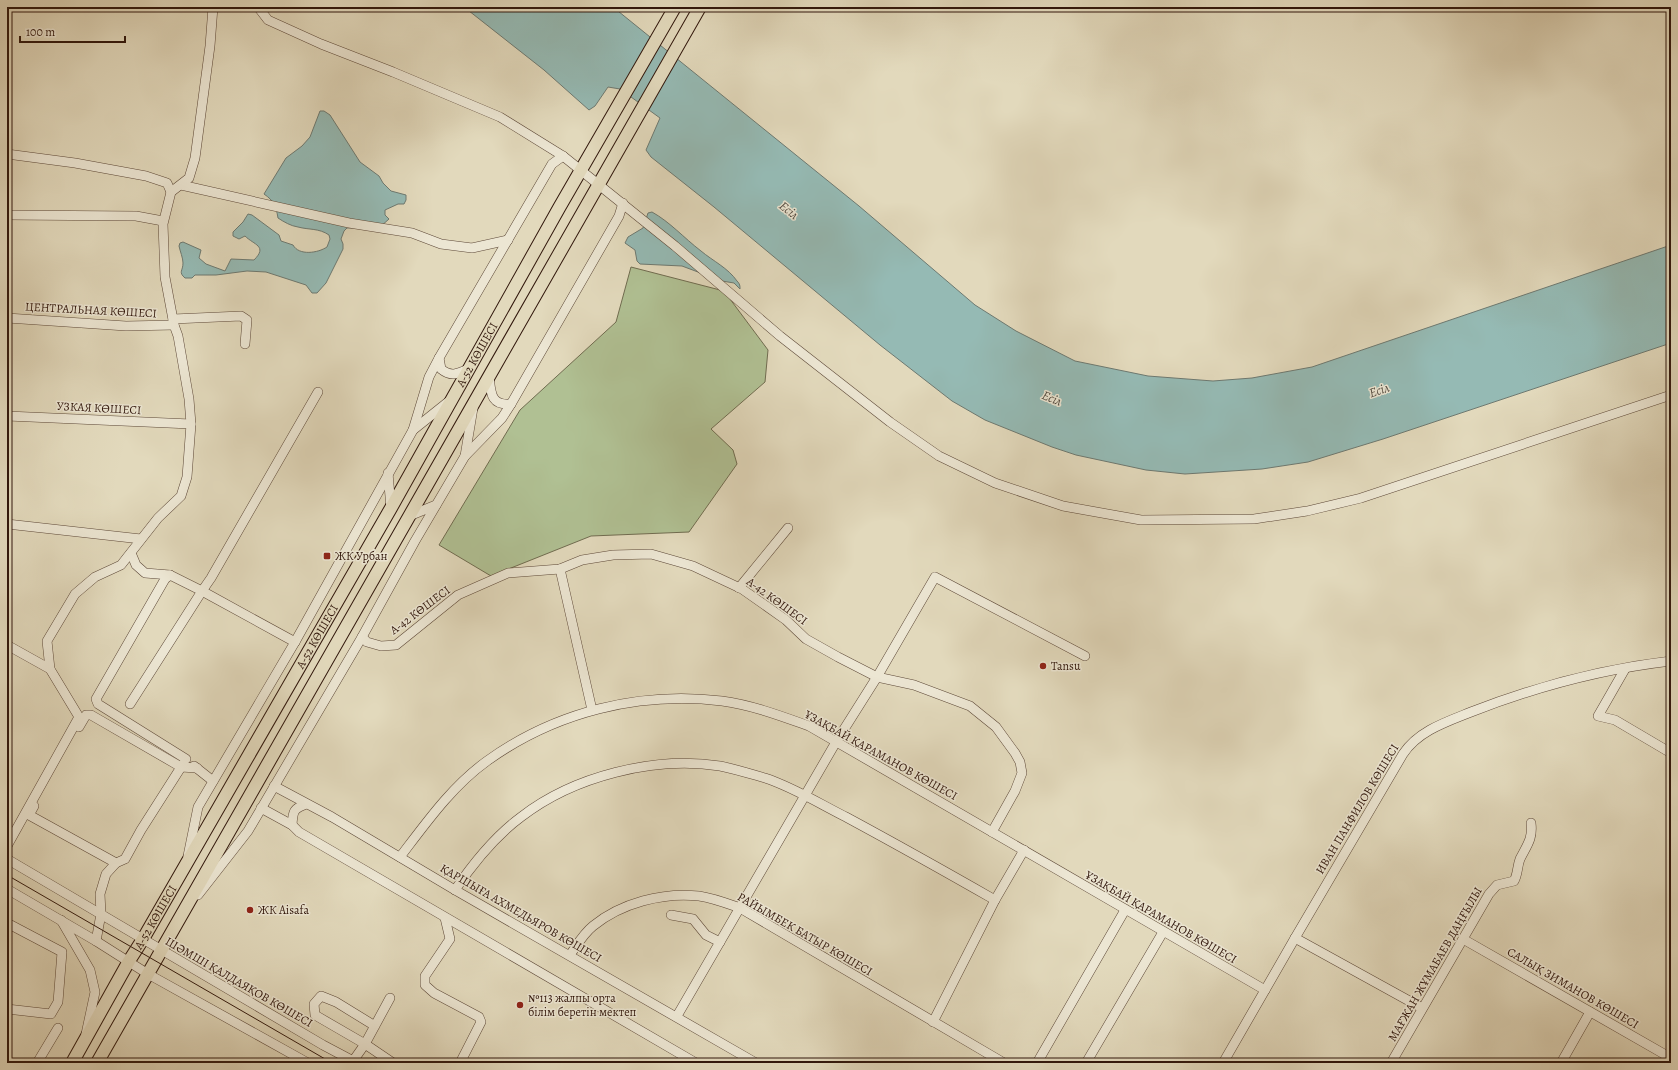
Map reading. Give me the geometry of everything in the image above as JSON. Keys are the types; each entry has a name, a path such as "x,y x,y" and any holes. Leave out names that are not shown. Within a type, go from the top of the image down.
{"main road":[{"name":"А-52 КӨШЕСІ","path":"72,1063 129,961 391,508 559,208 675,7"},
{"name":"А-52 КӨШЕСІ","path":"97,1063 700,7"}],"street":[{"path":"7,846 79,717 50,669 47,641 75,594 95,577 121,565 158,518 181,496 187,477 191,424 189,399 178,336 165,277 163,220 171,192 189,178 195,158 210,46 213,7"},
{"path":"258,7 268,20 321,44 393,72 500,117 563,156 623,203 780,336 890,422 939,456 995,483 1063,506 1141,520 1254,519 1307,511 1361,498 1671,395"},
{"path":"7,154 75,163 146,176 167,183 171,192"},
{"path":"186,862 198,807 295,642 413,430 429,376 439,358 552,164 563,156"},
{"path":"181,185 349,223 412,233 440,244 472,248 508,240"},
{"path":"178,923 248,831 362,638 465,456 502,418 511,404 616,222 623,203"},
{"path":"7,215 136,216 163,220"},
{"name":"ЦЕНТРАЛЬНАЯ КӨШЕСІ","path":"7,318 126,326 241,316 247,320 245,344"},
{"path":"439,358 441,369 448,374 456,374 468,369"},
{"path":"489,376 491,395 496,402 503,405 511,404"},
{"path":"130,704 211,578 318,392"},
{"path":"413,430 452,399"},
{"path":"465,456 474,402"},
{"name":"УЗКАЯ КӨШЕСІ","path":"7,416 191,424"},
{"path":"388,473 391,508"},
{"path":"409,516 436,505"},
{"path":"7,524 141,539"},
{"path":"739,588 788,528"},
{"path":"131,554 136,565 145,573 170,575 295,642"},
{"name":"А-42 КӨШЕСІ","path":"362,638 367,642 381,646 396,645 458,595 508,573 560,569 582,560 613,555 651,554 693,566 739,588 786,620 806,639 838,657 877,677 914,685 970,706 996,727 1015,752 1020,762 1022,773 1015,790 992,832"},
{"path":"560,569 592,710"},
{"path":"170,575 165,579 96,699 98,704 183,763"},
{"path":"677,1016 836,742 877,677 935,577 1085,656"},
{"path":"7,645 50,669"},
{"name":"ИВАН ПАНФИЛОВ КӨШЕСІ","path":"1223,1063 1402,754 1416,738 1459,717 1524,692 1574,679 1671,661"},
{"path":"1624,669 1598,716 1615,720 1671,753"},
{"name":"ҰЗАҚБАЙ ҚАРАМАНОВ КӨШЕСІ","path":"400,857 433,813 457,787 486,761 531,733 571,716 619,704 672,698 723,701 770,712 810,726 1265,990"},
{"path":"116,863 29,815 86,715 90,715 183,763 197,768 213,781"},
{"path":"96,941 101,914 100,894 106,874 116,863 125,859 141,830 183,763"},
{"path":"455,890 472,865 499,835 521,816 549,798 610,773 644,766 684,764 720,766 766,778 805,796 897,844 995,900"},
{"name":"ҚАРШЫҒА АХМЕДЬЯРОВ КӨШЕСІ","path":"274,786 332,817 455,890 677,1016 756,1063"},
{"path":"292,825 292,814 296,808 306,804"},
{"path":"261,808 292,825 299,832 445,918 696,1063"},
{"name":"МАҒЖАН ЖҰМАБАЕВ ДАҢҒЫЛЫ","path":"1391,1063 1488,894 1497,885 1514,881 1520,861 1529,843 1532,832 1531,823"},
{"path":"933,1022 995,900 1024,850"},
{"name":"ШӘМШІ ҚАЛДАЯҚОВ КӨШЕСІ","path":"7,859 161,950 188,964 323,1045 355,1062"},
{"path":"7,889 96,941 148,974 308,1063"},
{"name":"РАЙЫМБЕК БАТЫР КӨШЕСІ","path":"570,955 592,927 608,915 631,905 658,898 679,896 698,896 716,900 740,908 1004,1063"},
{"path":"1037,1063 1125,910"},
{"path":"671,915 693,919 706,935 720,942"},
{"path":"445,918 450,939 425,976 425,985 434,993 479,1017 481,1022 477,1032 460,1063"},
{"path":"60,920 90,970 95,992 83,1045"},
{"path":"7,923 62,952 58,1002 51,1014 7,1009"},
{"path":"1086,1063 1163,932"},
{"path":"1295,938 1422,1008"},
{"name":"САЛЫҚ ЗИМАНОВ КӨШЕСІ","path":"1463,939 1671,1058"},
{"path":"375,1026 336,1002 321,996 314,1004 315,1015 365,1044 393,1063"},
{"path":"355,1062 390,998"},
{"path":"1561,1063 1590,1012"},
{"path":"37,1063 58,1028"}],"green space":[{"path":"631,267 724,291 768,350 765,382 711,429 733,450 737,464 689,532 591,536 491,576 439,545 520,410 616,322"}],"water":[{"name":"Есіл","path":"464,7 613,7 859,206 975,305 1016,331 1075,361 1148,376 1213,381 1252,378 1312,367 1671,245 1671,343 1383,439 1308,462 1262,469 1185,474 1146,470 1076,455 985,420 952,401 880,345 714,207 651,157 646,150 660,118 620,89 608,87 595,106 589,110 544,70"},
{"path":"320,111 324,111 330,115 360,162 379,176 383,183 391,191 406,195 404,204 398,204 385,210 385,215 389,219 380,227 347,228 344,231 341,239 343,249 326,283 317,293 312,293 306,285 266,272 247,271 216,275 195,275 192,278 185,278 181,273 183,261 179,246 180,243 183,242 201,250 199,258 206,264 225,271 231,259 254,260 260,252 258,246 245,236 239,239 233,236 233,232 243,222 248,214 252,215 279,235 281,241 293,245 300,251 314,252 327,247 330,239 329,235 318,230 293,226 278,218 274,204 264,194 286,158 302,146 310,137"},
{"path":"652,212 665,220 706,255 725,268 739,283 740,289 734,283 722,281 682,266 640,264 637,261 635,250 625,243 628,237 643,228 648,213"}],"tram line":[{"path":"7,875 332,1063"}],"place":[{"name":"ЖК Урбан","path":"327,556"},
{"name":"Tansu","path":"1043,666"},
{"name":"ЖК Aisafa","path":"250,910"},
{"name":"№113 жалпы орта білім беретін мектеп","path":"520,1005"}]}
